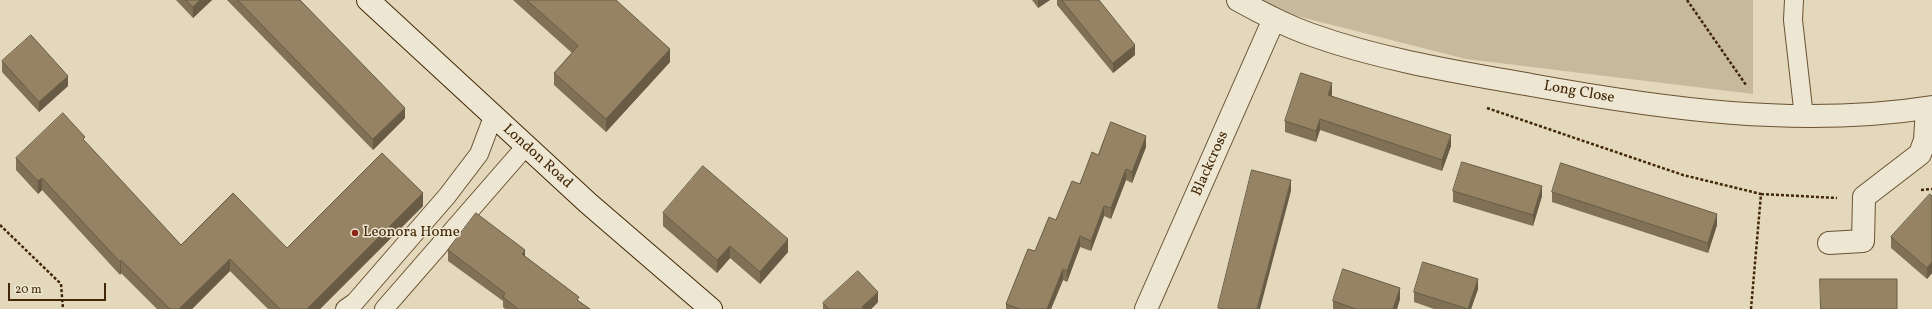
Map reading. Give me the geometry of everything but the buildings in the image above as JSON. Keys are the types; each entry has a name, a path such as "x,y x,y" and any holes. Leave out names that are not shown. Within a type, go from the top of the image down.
{"street":[{"name":"London Road","path":"368,0 493,117 588,203 711,309"},
{"name":"Long Close","path":"1238,0 1274,19 1311,35 1399,60 1506,81 1633,103 1804,117 1890,113 1929,107"},
{"name":"Blackcross","path":"1146,309 1274,19"},
{"path":"1829,243 1863,242 1864,197 1920,154 1925,140 1929,107"}],"lane":[{"path":"1794,0 1793,20 1804,117"},
{"path":"345,309 355,302 456,184 479,154 493,117"},
{"path":"384,309 526,146"}],"path":[{"path":"1687,0 1753,94 1778,116"},
{"path":"1479,105 1683,175 1761,194 1751,309"},
{"path":"0,225 61,284 63,309"}],"shaded area":[{"path":"1257,0 1753,0 1753,94 1466,59 1289,14"}],"place":[{"name":"Leonora Home","path":"355,233"}]}
